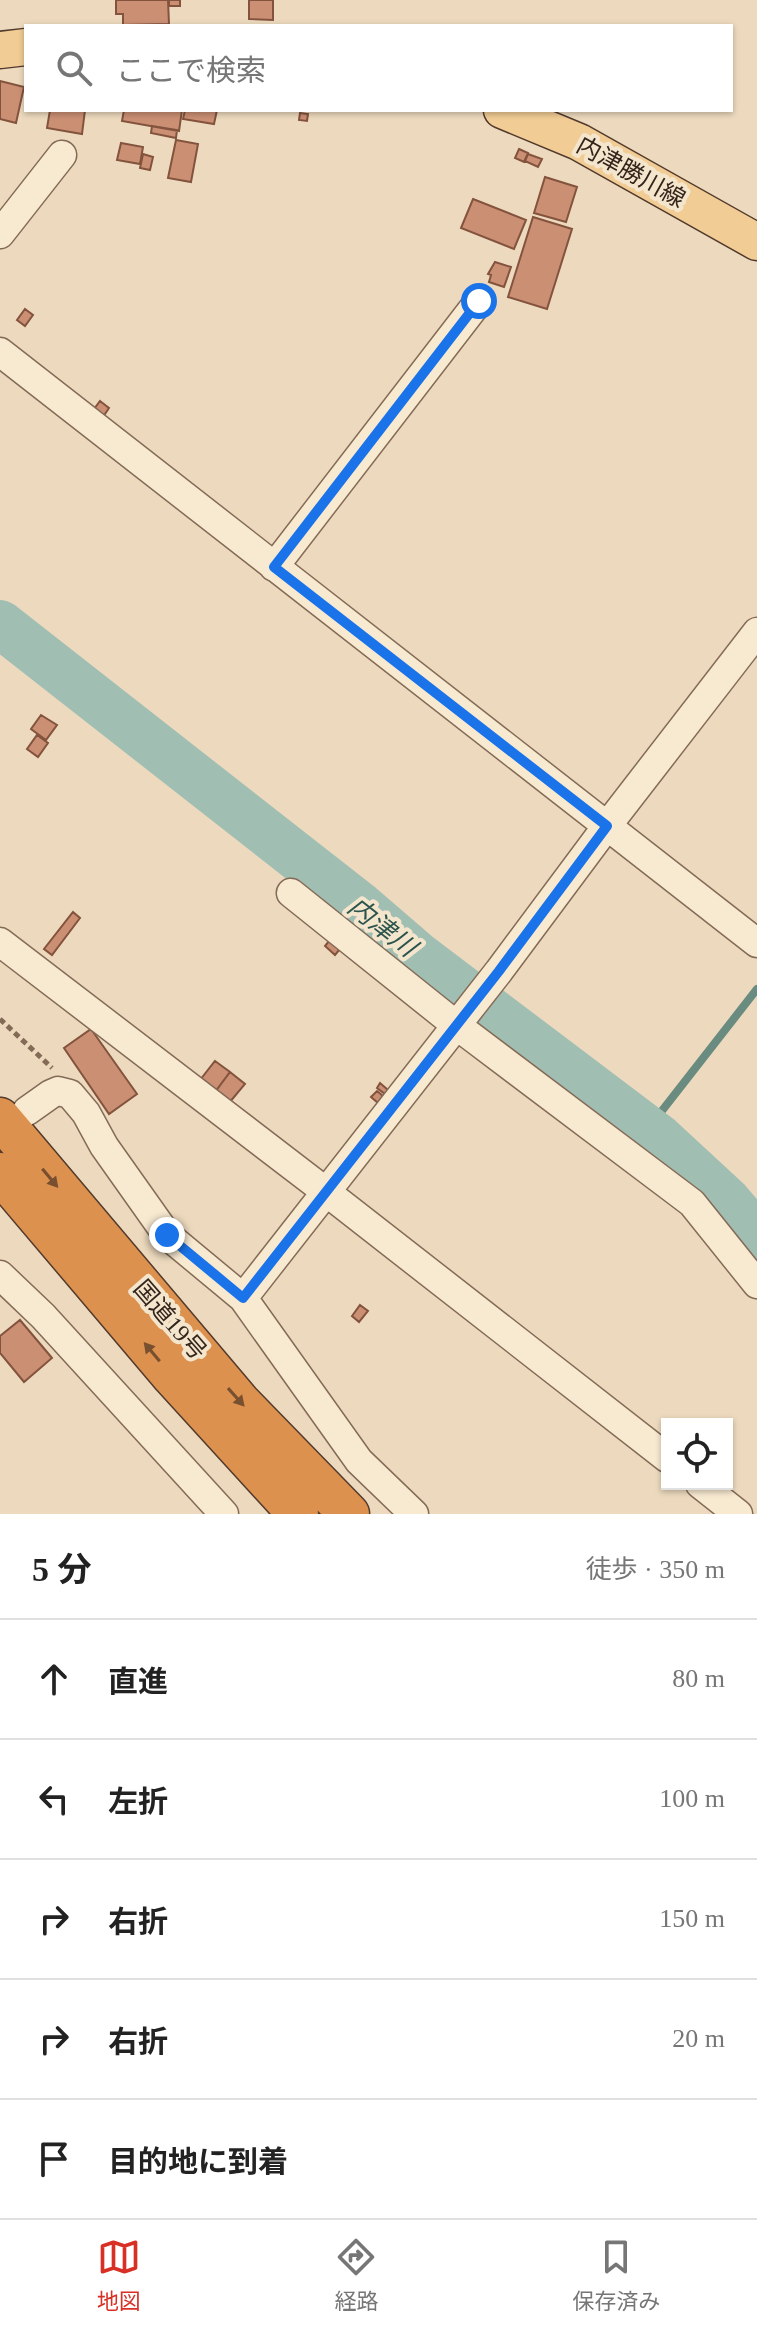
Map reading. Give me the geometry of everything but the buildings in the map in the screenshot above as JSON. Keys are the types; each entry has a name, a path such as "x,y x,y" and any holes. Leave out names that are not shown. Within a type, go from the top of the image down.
{"highway":[{"name":"国道19号","path":"13,1114 240,1402 349,1514"},
{"name":"国道19号","path":"0,1173 172,1376 298,1514"}],"main road":[{"path":"0,50 24,47"},
{"name":"内津勝川線","path":"507,112 579,142 757,242"}],"street":[{"path":"0,234 62,155"},
{"path":"274,567 479,301"},
{"path":"0,352 757,943"},
{"path":"243,1298 499,971 757,632"},
{"path":"291,893 456,1025 692,1203 757,1284"},
{"path":"0,942 661,1453"},
{"path":"13,1114 58,1091 70,1094 86,1113 104,1146 167,1235 243,1298 359,1461 414,1514"},
{"path":"0,1275 43,1316 224,1514"},
{"path":"708,1490 738,1514"}],"path":[{"path":"0,1019 65,1082 70,1094"}],"waterway":[{"name":"内津川","path":"0,624 360,906 418,956 660,1139 726,1200 757,1236"},
{"path":"660,1139 661,1112 757,989"}],"route":[{"path":"167,1235 243,1298 499,971 607,826 274,567 479,301"}]}
